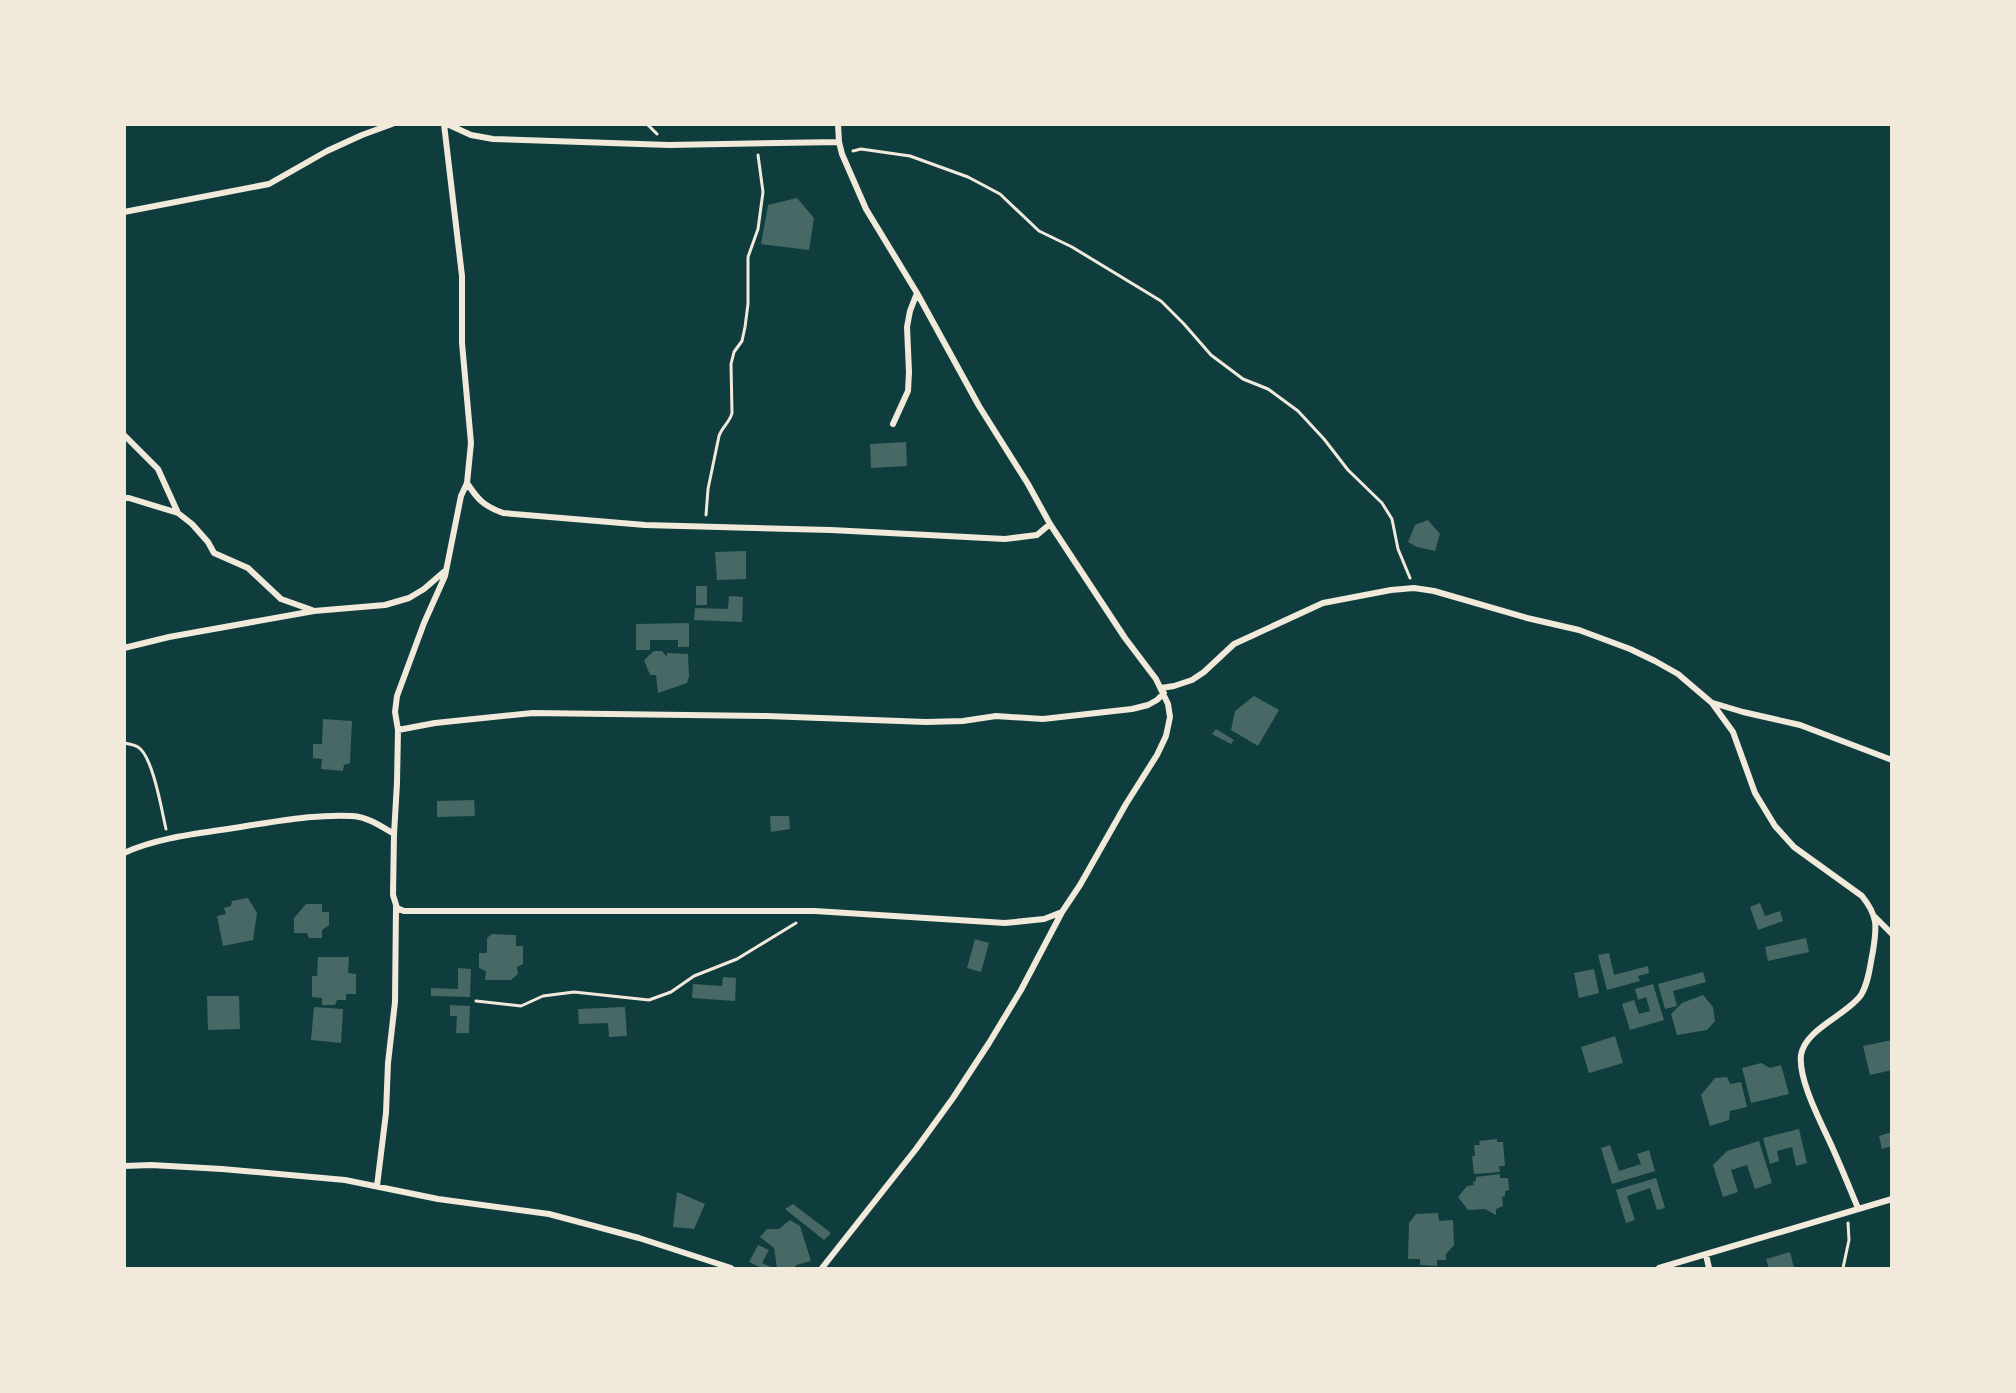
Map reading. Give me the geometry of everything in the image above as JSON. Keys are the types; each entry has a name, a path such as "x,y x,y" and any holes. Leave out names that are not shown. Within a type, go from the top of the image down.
{"street":[{"path":"124,212 269,184 327,151 392,124"},
{"path":"377,1186 386,1113 388,1063 395,1002 396,906 393,895 398,783 398,729 395,712 397,696 446,569 461,496 467,483 471,443 462,343 462,276 446,124 471,135 493,139 669,145 839,142"},
{"path":"822,1269 953,1098 1021,990 1062,912 1157,755 1169,726 1168,704 1163,690 1125,638 1050,524 979,406 917,293 866,208 842,154 838,124"},
{"path":"893,424 908,391 907,327 910,310 917,293"},
{"path":"124,435 158,469 178,513"},
{"path":"467,483 486,507 503,513 645,525 831,530 1005,539 1037,535 1050,524"},
{"path":"124,498 178,513 192,524 208,542 214,553 248,568 281,599 314,611"},
{"path":"124,648 169,637 314,611 385,605 409,598 424,589 446,569"},
{"path":"398,729 533,713 767,716 963,722 996,716 1042,719 1132,709 1157,700 1163,690 1192,680 1234,644 1323,603 1414,588 1461,598 1527,618 1579,630 1630,649 1678,674 1712,703 1733,732 1755,793 1775,826 1794,847 1862,896 1870,905 1877,928 1867,980 1861,995 1814,1034 1803,1047 1801,1058 1809,1094 1858,1208"},
{"path":"1712,703 1800,725 1892,760"},
{"path":"124,853 168,840 295,819 353,816 368,819 394,834"},
{"path":"396,906 404,911 815,911 1005,923 1044,919 1062,912"},
{"path":"1875,917 1892,934"},
{"path":"124,1166 222,1168 345,1180 438,1199 549,1214 639,1238 731,1269"},
{"path":"1659,1269 1892,1199"},
{"path":"1706,1255 1709,1269"}],"path":[{"path":"706,526 708,489 720,431 730,419 732,412 731,364 734,352 742,341 745,327 748,304 748,257 758,229 764,192 756,143"},
{"path":"842,154 861,149 910,156 968,177 1000,194 1039,231 1081,252 1161,302 1184,324 1210,355 1243,379 1268,389 1298,411 1348,470 1382,503 1392,519 1398,549 1414,588"},
{"path":"124,743 138,747 145,754 152,771 168,840"},
{"path":"476,1001 521,1006 543,996 574,992 649,999 672,992 694,976 737,959 796,923"},
{"path":"1843,1269 1849,1240 1847,1212"}],"building":[{"path":"797,198 814,218 809,250 761,244 768,205"},
{"path":"906,442 907,466 871,468 870,444"},
{"path":"1428,520 1440,534 1435,551 1417,547 1408,542 1415,525"},
{"path":"746,551 746,579 717,580 715,552"},
{"path":"696,586 707,586 707,605 696,605"},
{"path":"729,596 743,597 742,622 694,620 695,608 728,609"},
{"path":"689,623 689,647 678,647 678,640 650,640 650,650 636,650 636,624"},
{"path":"654,651 662,651 667,657 667,653 688,654 687,683 658,693 656,675 650,675 644,660"},
{"path":"1254,696 1279,710 1258,746 1231,730 1235,711"},
{"path":"323,719 352,721 350,763 344,765 343,771 321,769 322,759 313,758 313,744 322,744"},
{"path":"1216,729 1234,740 1231,744 1212,734"},
{"path":"474,800 475,816 437,817 437,801"},
{"path":"770,816 789,816 790,829 771,832"},
{"path":"248,898 257,913 253,940 223,946 217,916 226,914 224,908 231,906 232,901"},
{"path":"1760,903 1765,916 1780,911 1783,921 1758,930 1750,907"},
{"path":"306,904 322,904 322,912 329,912 329,925 322,930 322,938 309,938 307,933 294,933 294,918"},
{"path":"492,934 516,935 516,946 523,946 523,964 517,967 518,974 511,980 485,980 486,971 479,968 479,953 487,953 487,938"},
{"path":"1806,938 1809,952 1768,961 1765,947"},
{"path":"975,939 989,943 981,972 967,968"},
{"path":"1609,953 1614,975 1648,966 1649,973 1638,976 1640,981 1607,990 1598,955"},
{"path":"318,957 349,957 348,973 356,974 356,994 346,994 346,1000 337,1000 335,1005 322,1005 322,998 312,997 312,976 317,976"},
{"path":"458,968 471,969 470,997 431,996 431,988 458,989"},
{"path":"1594,969 1599,993 1579,998 1574,973"},
{"path":"1703,972 1706,982 1673,991 1677,1006 1665,1009 1658,984"},
{"path":"723,977 736,978 735,1001 692,998 693,984 722,986"},
{"path":"1653,984 1664,1020 1630,1030 1622,1004 1634,1000 1639,1014 1650,1011 1646,997 1638,1000 1635,989"},
{"path":"1703,995 1713,1007 1715,1021 1707,1030 1677,1035 1671,1014 1682,1003"},
{"path":"207,996 239,996 240,1029 208,1030"},
{"path":"450,1005 470,1006 469,1033 456,1033 457,1016 450,1016"},
{"path":"314,1007 343,1009 341,1043 311,1040"},
{"path":"625,1007 627,1036 609,1037 608,1023 579,1024 578,1009"},
{"path":"1615,1036 1623,1063 1589,1073 1581,1047"},
{"path":"1892,1040 1892,1070 1870,1075 1863,1046"},
{"path":"1761,1063 1770,1068 1781,1065 1789,1094 1751,1103 1742,1068"},
{"path":"1727,1077 1730,1084 1741,1082 1747,1107 1730,1111 1729,1120 1710,1126 1701,1095 1715,1078"},
{"path":"1799,1129 1807,1163 1796,1166 1792,1147 1777,1151 1779,1161 1770,1164 1763,1138"},
{"path":"1892,1132 1892,1146 1882,1149 1879,1136"},
{"path":"1497,1139 1497,1142 1503,1142 1505,1166 1499,1166 1500,1172 1474,1174 1472,1156 1475,1156 1474,1145 1480,1145 1479,1141"},
{"path":"1759,1141 1772,1183 1755,1189 1747,1165 1731,1170 1738,1192 1723,1197 1713,1165 1727,1151"},
{"path":"1610,1145 1619,1171 1641,1164 1637,1154 1649,1150 1655,1171 1612,1184 1601,1148"},
{"path":"1500,1174 1500,1178 1508,1178 1509,1190 1505,1191 1505,1196 1502,1197 1503,1206 1496,1209 1496,1215 1485,1209 1468,1210 1458,1197 1467,1186 1474,1185 1476,1177"},
{"path":"1656,1178 1665,1208 1657,1210 1650,1188 1627,1196 1635,1220 1626,1223 1616,1190"},
{"path":"677,1192 705,1204 694,1229 673,1227"},
{"path":"793,1204 831,1233 824,1240 785,1209"},
{"path":"1438,1213 1439,1221 1453,1220 1454,1245 1446,1254 1446,1260 1437,1260 1437,1266 1420,1265 1420,1259 1408,1259 1409,1223 1416,1214"},
{"path":"790,1220 800,1226 811,1261 796,1265 795,1268 777,1268 774,1248 760,1237 767,1229 779,1229"},
{"path":"758,1245 769,1250 762,1263 773,1268 762,1268 749,1262"},
{"path":"1790,1252 1794,1268 1769,1268 1766,1259"}]}
